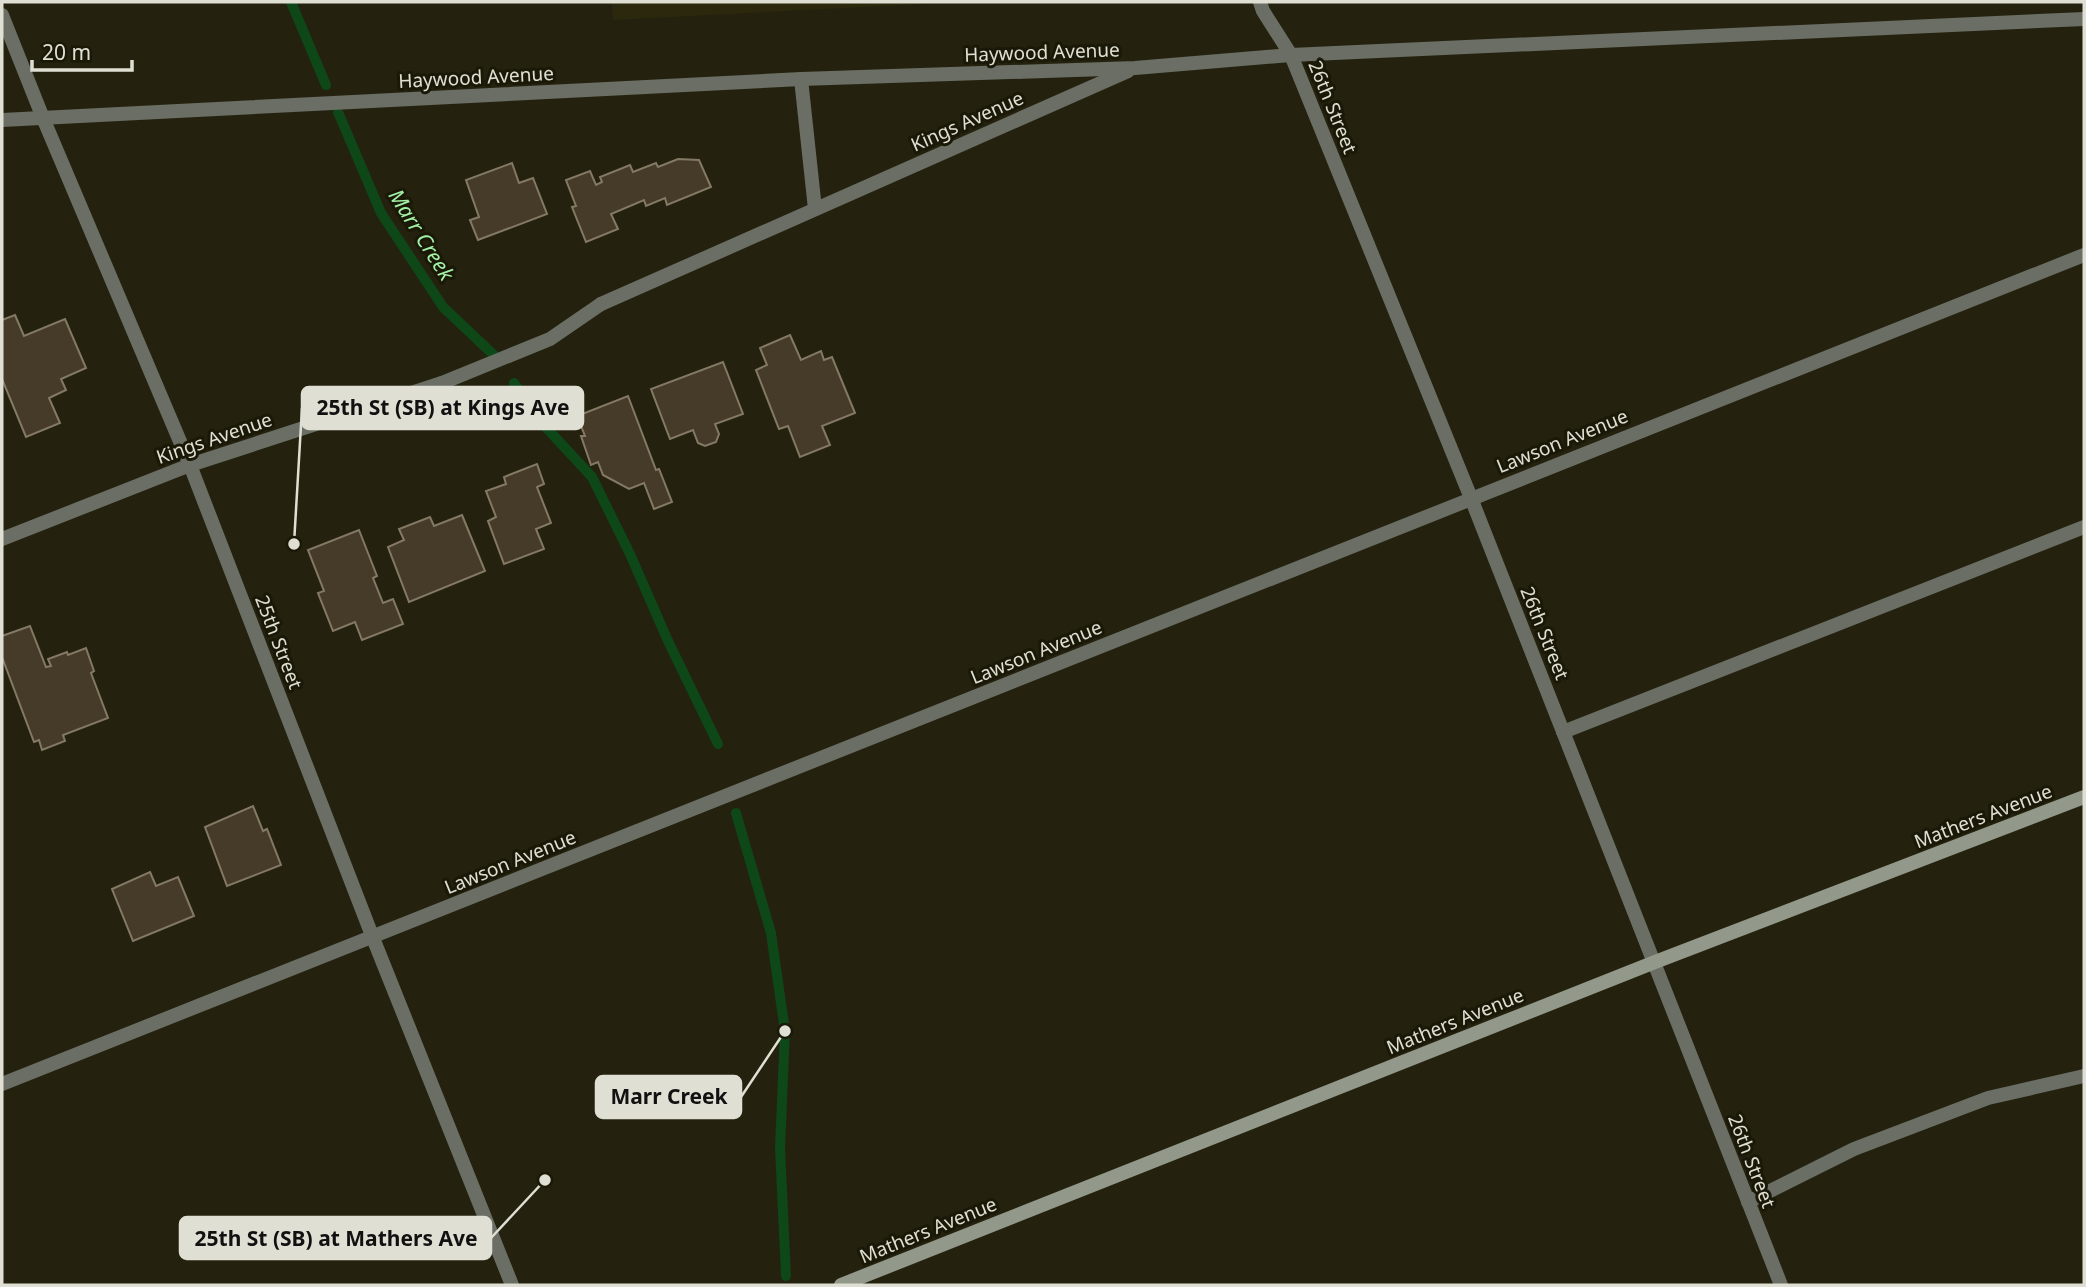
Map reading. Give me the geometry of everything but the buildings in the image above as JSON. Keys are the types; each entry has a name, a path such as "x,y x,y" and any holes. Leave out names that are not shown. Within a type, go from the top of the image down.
{"street":[{"name":"26th Street","path":"1260,2 1291,55 1471,498 1781,1285"},
{"name":"25th Street","path":"2,15 190,465 373,938 512,1285"},
{"name":"Haywood Avenue","path":"2,120 801,79 1135,68 1291,55 2084,19"},
{"name":"Kings Avenue","path":"2,539 190,465 442,383 550,339 601,304 1135,68"},
{"path":"801,79 815,209"},
{"name":"Lawson Avenue","path":"2,1084 2084,255"},
{"path":"1563,733 2084,527"},
{"name":"Mathers Avenue","path":"841,1285 1655,962 2084,797"},
{"path":"1748,1202 1854,1149 1988,1098 2084,1076"}],"shaded area":[{"path":"612,2 921,2 922,4 613,20"}],"waterway":[{"name":"Marr Creek","path":"291,2 326,85"},
{"name":"Marr Creek","path":"338,112 381,213 443,307 498,359"},
{"name":"Marr Creek","path":"514,383 542,423 592,477 718,744"},
{"name":"Marr Creek","path":"736,813 771,933 785,1031 780,1148 786,1276"}],"place":[{"name":"25th St (SB) at Kings Ave","path":"294,544"},
{"name":"Marr Creek","path":"785,1031"},
{"name":"25th St (SB) at Mathers Ave","path":"545,1180"}]}
